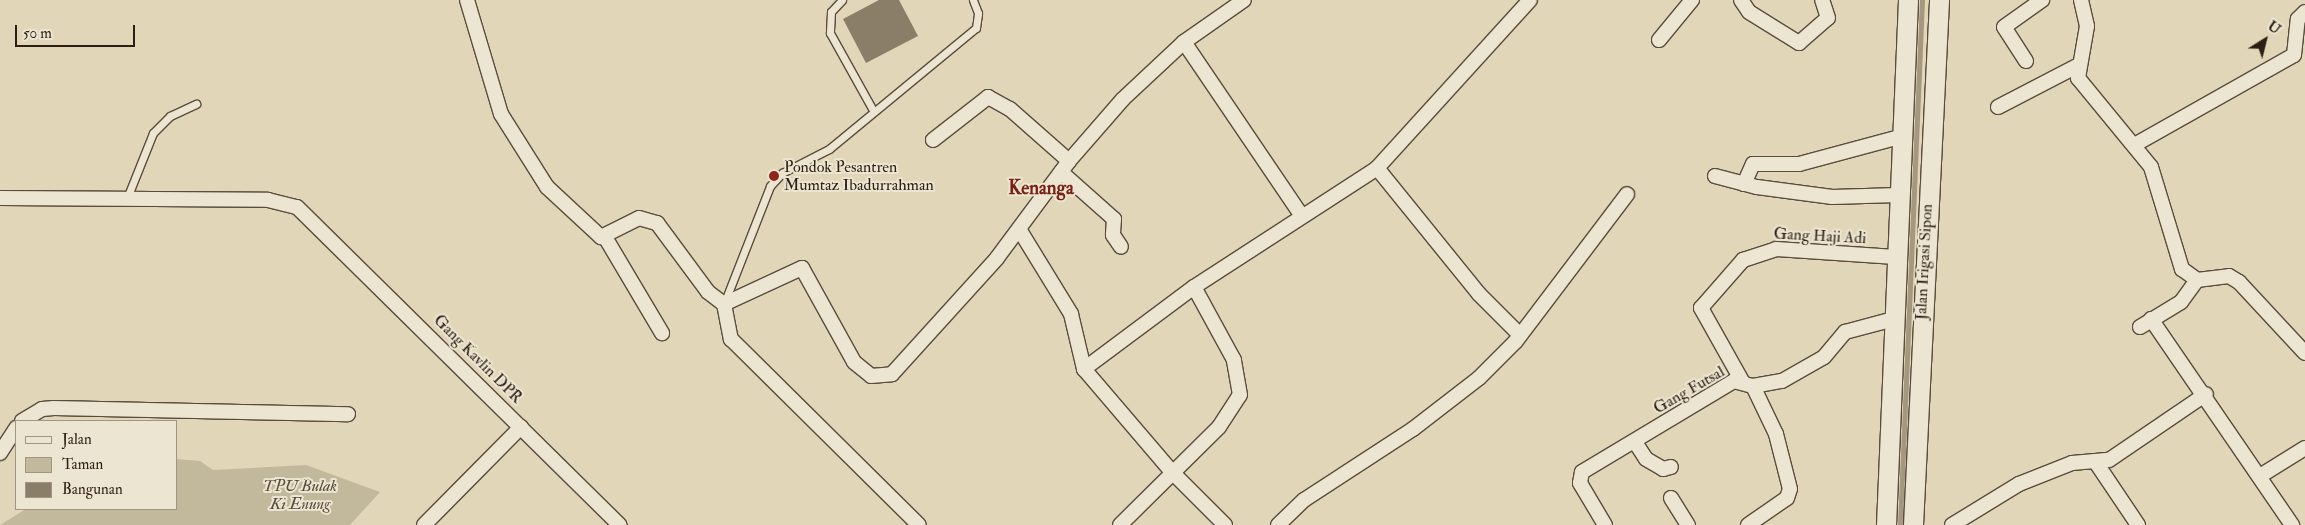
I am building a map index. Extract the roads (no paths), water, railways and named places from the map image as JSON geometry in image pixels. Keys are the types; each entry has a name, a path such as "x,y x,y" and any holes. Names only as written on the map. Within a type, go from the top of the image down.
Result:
{"street":[{"path":"467,0 491,88 514,138 547,187 582,223 605,237 662,333"},
{"path":"724,304 802,268 854,362 871,376 884,376 925,342 1019,229 1065,166 1122,99 1184,42 1244,0"},
{"path":"1084,369 1194,288 1377,168 1530,0"},
{"path":"1659,40 1692,0"},
{"path":"1741,0 1749,12 1799,43 1828,18 1822,0"},
{"name":"Jalan Irigasi Sipon","path":"1886,525 1900,137 1908,0"},
{"name":"Jalan Irigasi Sipon","path":"1913,525 1939,0"},
{"path":"2026,62 2004,27 2042,0"},
{"path":"2081,0 2087,26 2077,66 2082,88 2136,144 2160,186 2182,269 2197,280 2229,276 2239,282 2305,353"},
{"path":"2136,144 2294,55 2298,19 2305,12"},
{"path":"1184,42 1302,216"},
{"path":"1998,107 2077,66"},
{"path":"933,140 988,98 1010,108 1114,219 1113,235 1121,247"},
{"path":"1744,184 1753,164 1799,164 1900,137"},
{"path":"1377,168 1479,294 1520,335"},
{"path":"1715,176 1744,184 1832,197 1898,195"},
{"path":"1278,525 1304,500 1413,429 1479,378 1520,335 1627,194"},
{"name":"Gang Kavlin DPR","path":"0,198 268,200 297,207 312,218 620,525"},
{"path":"605,237 639,218 649,219 708,292 724,304 731,339 919,525"},
{"path":"1019,229 1071,314 1084,369 1172,472 1225,525"},
{"name":"Gang Haji Adi","path":"1748,384 1701,308 1743,260 1776,249 1896,257"},
{"path":"2197,280 2181,302 2146,323 2206,394 2292,525"},
{"path":"1120,525 1218,427 1240,395 1234,360 1194,288"},
{"name":"Gang Futsal","path":"1605,525 1579,477 1734,381 1748,384 1782,381 1824,357 1845,332 1894,319"},
{"path":"1748,384 1776,434 1790,489 1787,498 1748,525"},
{"path":"1952,525 2020,484 2072,464 2109,460 2206,394"},
{"path":"24,420 42,409 54,408 348,414"},
{"path":"424,525 521,427"},
{"path":"0,453 15,430"},
{"path":"1635,442 1646,459 1663,469 1671,467"},
{"path":"2260,476 2305,448"},
{"path":"2095,461 2138,525"},
{"path":"1671,498 1688,525"}],"lane":[{"path":"842,0 831,12 830,33 874,112"},
{"path":"724,304 770,186 782,174 829,149 976,28 978,13 973,0"},
{"path":"127,198 153,133 170,116 196,104"}],"waterway":[{"path":"1900,525 1922,0"}],"place":[{"name":"Pondok Pesantren Mumtaz Ibadurrahman","path":"774,176"}],"district":[{"name":"Kenanga","path":"1041,189"}],"park label":[{"name":"TPU Bulak Ki Enung","path":"300,495"}]}
